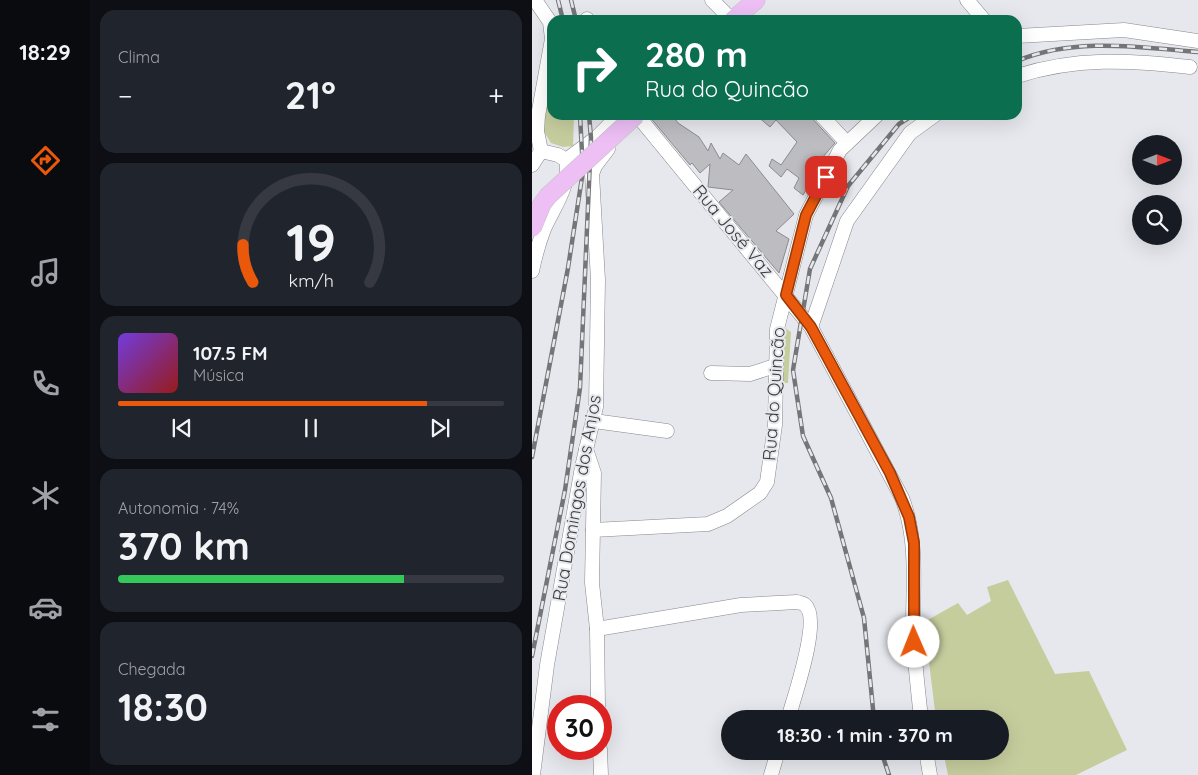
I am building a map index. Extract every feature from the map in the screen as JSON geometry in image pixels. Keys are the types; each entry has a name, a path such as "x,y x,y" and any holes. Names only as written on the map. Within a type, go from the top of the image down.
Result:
{"main road":[{"path":"735,15 756,0"},
{"path":"532,228 542,204 548,196 634,120"}],"street":[{"path":"535,0 547,18"},
{"path":"712,0 725,15"},
{"path":"967,0 980,15"},
{"path":"1022,36 1124,30 1198,41"},
{"path":"1022,75 1066,64 1119,60 1190,67"},
{"path":"532,165 541,151 537,131 538,116 547,66"},
{"path":"566,160 597,137 614,120"},
{"path":"541,151 558,155 592,174 595,166 608,148 635,120"},
{"name":"Rua José Vaz","path":"642,120 811,327 890,473 909,517 914,543 914,628 920,710"},
{"path":"826,120 848,143"},
{"name":"Rua do Quincão","path":"592,530 708,524 727,516 760,493 767,482 775,424 777,329 806,215 840,150 872,120"},
{"path":"811,327 848,221 910,134 928,120"},
{"path":"532,270 544,230 563,192 568,172 566,160"},
{"name":"Rua Domingos dos Anjos","path":"532,775 547,665 586,448 594,421 598,359 598,280 592,174"},
{"path":"711,373 750,374 775,366"},
{"path":"594,421 667,431"},
{"path":"586,448 594,473 592,583 597,629 598,695"},
{"path":"597,629 741,605 797,602 805,605 809,612 809,648 791,710"},
{"path":"600,760 601,775"},
{"path":"771,775 775,760"},
{"path":"928,760 930,775"}],"green space":[{"path":"547,97 547,120 574,120 573,146 563,147 551,143 543,130"},
{"path":"785,328 791,332 788,383 781,383"},
{"path":"1008,580 1055,674 1089,671 1127,750 1076,775 948,775 945,760 1009,760 1009,710 935,710 924,622 958,603 967,615 991,601 987,587"}],"building":[{"path":"652,120 676,120 699,137 708,151 711,143 720,159 723,153 739,165 746,154 794,214 776,231 789,239 779,273 719,202 733,190 708,187 710,164 700,173 692,163 690,165"},
{"path":"762,120 776,120 770,127"},
{"path":"776,120 814,120 835,143 815,166 818,169 803,195 794,188 799,178 787,169 781,177 769,166 772,159 781,165 797,142"}],"railway":[{"path":"558,0 562,15"},
{"path":"571,0 575,15"},
{"path":"1022,59 1061,49 1083,46 1129,46 1198,52"},
{"path":"532,457 568,268 583,171 580,120"},
{"path":"532,656 565,490 580,388 591,138 589,120"},
{"path":"873,710 864,618 831,498 803,436 793,370 810,269 848,186 899,124 905,120"},
{"path":"884,760 889,775"}],"route":[{"path":"826,177 806,215 786,295 811,327 902,498 909,517 914,543 914,642"}]}
